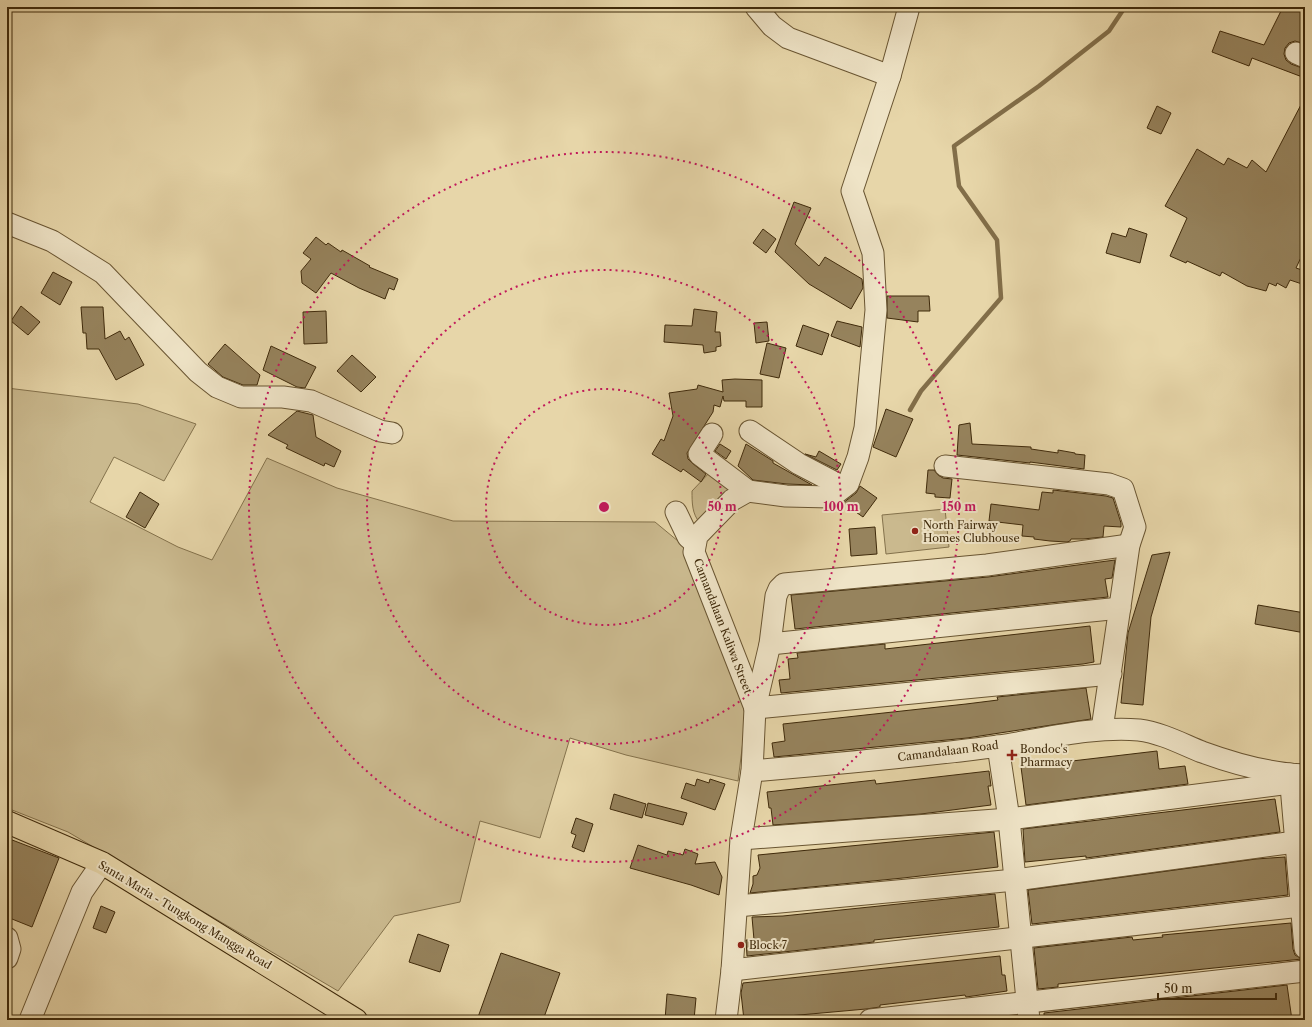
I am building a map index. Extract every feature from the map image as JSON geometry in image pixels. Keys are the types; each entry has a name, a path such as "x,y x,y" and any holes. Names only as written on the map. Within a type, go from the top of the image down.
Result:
{"main road":[{"name":"Santa Maria - Tungkong Mangga Road","path":"7,822 102,863 356,1020"}],"street":[{"path":"756,7 772,26 788,38 890,76"},
{"path":"712,434 699,454 748,491 786,496 831,497 848,484 858,457 865,428 876,310 873,253 852,191 890,76 909,7"},
{"path":"7,223 52,241 103,273 198,372 217,387 241,397 283,397 311,401 380,431 392,433"},
{"path":"750,431 799,464 843,487"},
{"path":"945,466 1109,484 1123,489 1135,527 1129,545 1102,729"},
{"name":"Camandalaan Kaliwa Street","path":"748,491 732,500 716,514 697,536 694,552 755,708"},
{"path":"676,512 688,537 695,543"},
{"path":"726,1020 732,970 741,839 752,771 755,708 770,644 776,596 779,589 784,584 987,565 1129,545"},
{"path":"770,644 1120,608"},
{"path":"755,708 1111,674"},
{"name":"Camandalaan Road","path":"752,771 866,761 998,746 1102,729 1141,730 1168,737 1202,752 1240,764 1295,777"},
{"path":"998,746 1009,819 1028,1011"},
{"path":"741,839 1009,819 1295,777 1295,842 1305,948"},
{"path":"737,906 1015,880 1295,842"},
{"path":"30,1020 82,892 102,863"},
{"path":"46,1020 95,898 102,863"},
{"path":"732,970 1301,906"},
{"path":"7,938 10,949 7,958"},
{"path":"870,1020 1028,1011 1305,971"}],"shaded area":[{"path":"7,388 138,404 196,424 164,481 114,457 90,502 178,547 212,560 267,458 337,488 453,521 655,522 684,546 747,709 738,781 626,755 570,738 540,838 480,821 460,902 394,916 338,991 68,832 7,808"},
{"path":"711,471 733,486 700,523 697,520 692,504 692,491"},
{"name":"North Fairway Homes Clubhouse","path":"945,509 949,547 886,554 882,515"}],"building":[{"path":"1283,7 1305,7 1305,44 1295,41 1289,43 1285,48 1284,54 1286,60 1291,64 1305,69 1305,78 1252,58 1249,66 1212,52 1220,31 1264,45"},
{"path":"1305,97 1305,249 1296,268 1305,271 1305,285 1290,280 1286,288 1277,283 1276,286 1269,283 1266,291 1247,286 1222,272 1220,276 1187,261 1186,263 1170,256 1187,218 1165,206 1197,149 1224,165 1228,158 1247,168 1252,160 1266,172"},
{"path":"1157,106 1171,113 1161,134 1147,128"},
{"path":"794,202 811,208 795,244 819,266 825,257 862,279 863,288 851,309 809,284 775,252"},
{"path":"1129,228 1147,234 1140,263 1106,253 1112,233 1126,237"},
{"path":"763,229 776,239 766,253 753,243"},
{"path":"316,237 326,245 328,243 341,252 342,250 370,266 369,267 398,279 394,290 389,288 385,299 359,288 331,273 316,293 302,283 301,271 311,259 303,253"},
{"path":"53,272 72,282 60,305 41,293"},
{"path":"887,296 929,296 930,311 918,311 918,322 887,318"},
{"path":"21,306 40,322 28,335 11,321"},
{"path":"81,307 103,307 105,339 120,331 125,340 129,337 144,365 116,380 99,349 87,349 86,333 83,333"},
{"path":"694,309 717,312 715,332 720,332 721,346 716,347 716,351 704,353 703,345 664,342 665,325 692,326"},
{"path":"326,311 327,343 304,344 303,312"},
{"path":"837,321 862,327 860,347 831,336"},
{"path":"767,322 769,341 756,343 754,323"},
{"path":"803,325 829,334 822,355 796,346"},
{"path":"767,343 786,348 779,378 760,374"},
{"path":"225,344 260,375 257,385 243,385 223,377 208,364"},
{"path":"271,346 316,367 305,388 297,387 263,370"},
{"path":"352,355 376,377 361,392 337,371"},
{"path":"722,380 762,380 762,407 746,407 746,401 724,401 723,396 720,407 714,405 713,412 687,453 688,459 706,474 701,482 683,469 681,472 652,454 661,439 664,441 673,416 669,393 697,389 698,385 723,392"},
{"path":"886,409 913,419 896,457 873,447"},
{"path":"297,411 313,415 316,437 341,451 334,467 325,463 324,466 286,448 288,445 268,435"},
{"path":"970,423 972,444 1031,447 1031,449 1058,453 1058,450 1085,455 1084,469 957,455 959,425"},
{"path":"720,444 731,451 726,459 715,451"},
{"path":"746,444 773,461 773,463 812,485 753,480 738,466"},
{"path":"819,451 841,464 837,470 805,454 816,457"},
{"path":"928,470 934,470 943,478 952,479 950,498 935,497 935,494 926,493"},
{"path":"860,486 877,498 863,517 843,503 856,493"},
{"path":"1053,490 1113,498 1121,527 1104,526 1103,537 1071,539 1067,542 1034,539 1034,537 1022,536 1023,525 989,521 991,504 1039,510 1042,492 1053,493"},
{"path":"140,492 159,504 145,528 126,517"},
{"path":"875,527 877,554 851,556 849,529"},
{"path":"1170,552 1151,617 1143,705 1121,703 1128,633 1152,555"},
{"path":"1115,560 1112,578 1105,579 1108,597 795,629 791,595 988,577"},
{"path":"1258,605 1305,613 1305,633 1255,624"},
{"path":"1090,626 1094,662 781,693 779,680 790,679 788,659 798,658 797,653 885,644 885,649"},
{"path":"1086,688 1091,719 967,738 774,757 772,743 785,741 783,724 966,704 998,700 997,697"},
{"path":"1157,751 1159,769 1185,766 1188,784 1026,805 1021,767"},
{"path":"989,771 991,786 988,786 991,805 921,814 773,825 771,808 769,808 767,792 875,780 876,784"},
{"path":"697,779 709,783 710,779 725,784 715,810 681,798 686,783 695,786"},
{"path":"614,794 646,804 642,818 610,809"},
{"path":"1275,799 1280,832 1086,858 1086,856 1025,862 1023,829"},
{"path":"648,803 687,813 683,825 645,815"},
{"path":"576,818 593,824 584,852 572,847 576,835 571,833"},
{"path":"994,832 998,867 750,893 753,884 753,876 757,875 760,868 758,855"},
{"path":"7,838 59,858 32,927 7,917"},
{"path":"638,845 667,855 668,851 683,855 685,849 698,854 695,864 715,862 722,877 719,895 691,885 630,868"},
{"path":"1285,857 1288,895 1032,924 1028,890 1256,859"},
{"path":"995,894 999,927 874,940 874,942 747,956 746,940 754,940 752,917 783,916"},
{"path":"101,906 115,912 106,933 93,928"},
{"path":"1291,923 1293,949 1295,955 1302,959 1058,984 1058,987 1038,989 1034,948 1132,937 1133,940 1163,937 1162,935"},
{"path":"418,934 449,945 440,972 409,962"},
{"path":"501,953 560,973 543,1020 477,1020"},
{"path":"1000,956 1002,975 1005,975 1007,991 966,997 965,995 880,1005 880,1007 866,1009 744,1020 741,993 743,983"},
{"path":"1287,985 1292,1020 1173,1020 1173,1016 1138,1020 1044,1020 1044,1013"},
{"path":"667,994 696,998 694,1020 665,1020"}],"waterway":[{"path":"910,410 921,391 1001,298 997,240 959,186 954,146 1039,86 1109,31 1125,7"}],"place":[{"name":"North Fairway Homes Clubhouse","path":"915,531"},
{"name":"Bondoc's Pharmacy","path":"1012,755"},
{"name":"Block 7","path":"741,945"}]}
